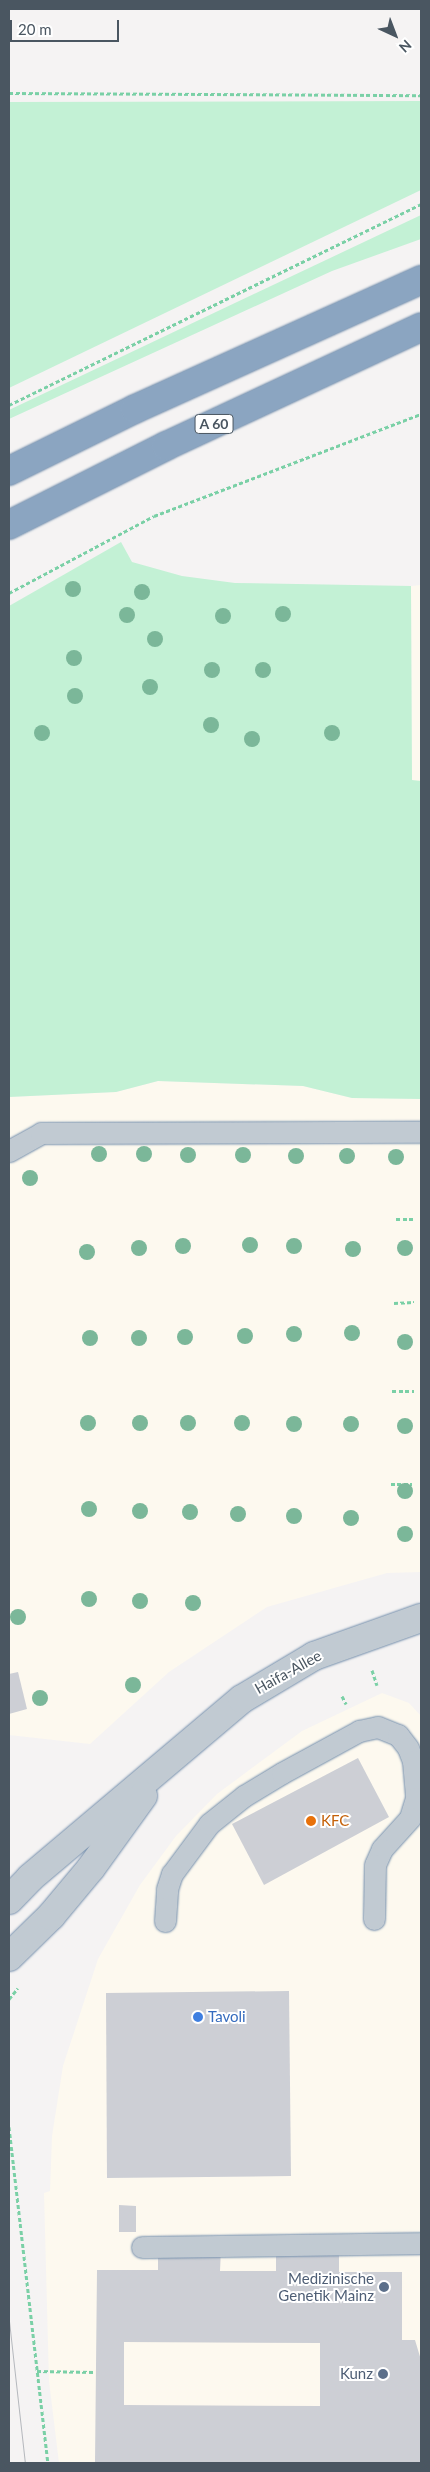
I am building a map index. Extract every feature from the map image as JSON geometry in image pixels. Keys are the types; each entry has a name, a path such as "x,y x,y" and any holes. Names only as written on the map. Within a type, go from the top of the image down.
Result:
{"highway":[{"path":"9,471 153,401 421,280"},
{"name":"A 60","path":"9,525 166,446 421,328"}],"street":[{"name":"Haifa-Allee","path":"13,1891 242,1699 314,1656 421,1618"},
{"name":"Haifa-Allee","path":"9,1956 51,1916 91,1868 172,1756"}],"lane":[{"path":"9,1151 40,1133 421,1132"},
{"path":"165,1922 167,1889 172,1874 209,1824 244,1796 282,1773 359,1731 378,1727 398,1735 408,1748 413,1761 416,1798 410,1818 382,1849 375,1865 374,1919"},
{"path":"142,2247 421,2243"}],"path":[{"path":"9,93 421,95"},
{"path":"9,405 421,204"},
{"path":"9,593 154,516 421,414"},
{"path":"396,1219 414,1219"},
{"path":"394,1302 414,1302"},
{"path":"392,1391 414,1391"},
{"path":"391,1484 412,1484"},
{"path":"9,2127 48,2463"},
{"path":"37,2371 94,2372"}],"shaded area":[{"path":"421,585 421,781 412,781 411,586"},
{"path":"158,1081 303,1086 352,1098 421,1099 421,1572 387,1573 267,1607 169,1672 90,1744 9,1735 9,1097 116,1092"},
{"path":"382,1693 409,1703 421,1716 421,2463 59,2463 49,2381 44,2193 50,2191 52,2136 63,2066 98,1959 140,1885 176,1836 217,1794 302,1731"}],"green space":[{"path":"421,101 421,190 9,388 9,102"},
{"path":"421,215 421,239 332,271 9,419 9,410"},
{"path":"121,542 132,562 182,576 235,583 411,586 412,780 421,781 421,1099 352,1098 303,1086 158,1081 116,1092 9,1097 9,606"}],"building":[{"path":"18,1672 27,1709 9,1714 9,1674"},
{"name":"KFC","path":"358,1758 389,1817 264,1885 232,1824"},
{"path":"289,1991 291,2176 107,2178 106,1993"},
{"path":"119,2205 136,2206 136,2232 119,2232"},
{"path":"158,2248 221,2249 220,2271 276,2271 276,2249 339,2249 339,2272 402,2272 402,2340 415,2340 421,2360 421,2463 95,2463 97,2270 158,2270","holes":["124,2342 320,2343 320,2406 124,2405"]}],"tram line":[{"path":"9,2321 25,2463"}],"place":[{"name":"KFC","path":"311,1821"},
{"name":"Tavoli","path":"198,2017"},
{"name":"Medizinische Genetik Mainz","path":"384,2287"},
{"name":"Kunz","path":"383,2374"}]}
